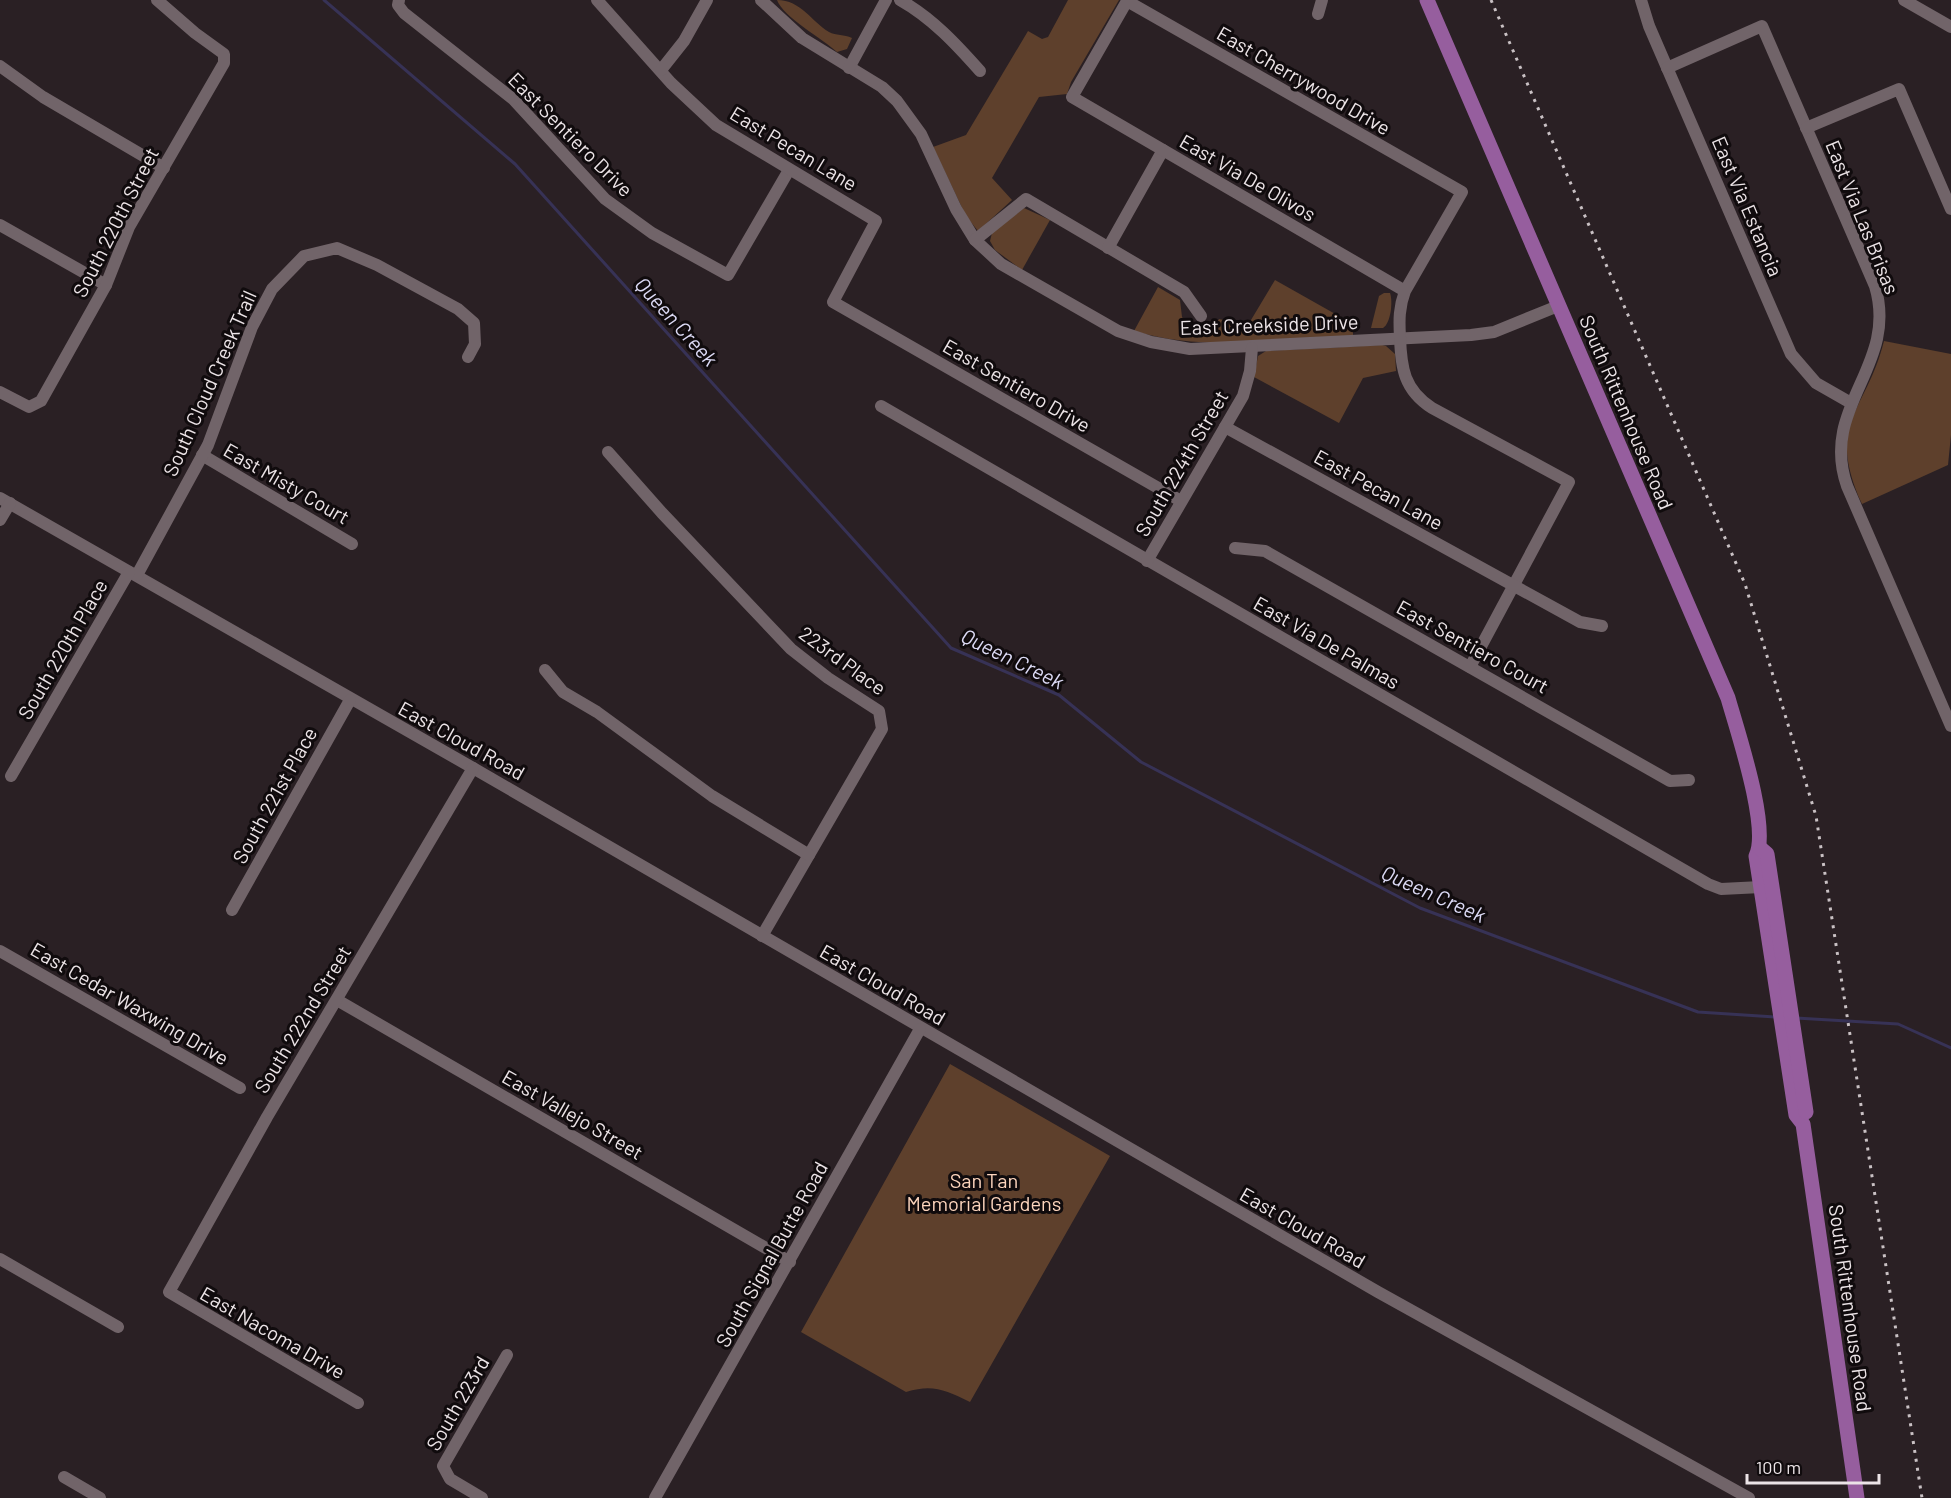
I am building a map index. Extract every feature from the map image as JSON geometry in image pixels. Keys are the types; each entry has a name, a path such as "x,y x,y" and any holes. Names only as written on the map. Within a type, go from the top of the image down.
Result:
{"main road":[{"name":"South Rittenhouse Road","path":"1427,0 1728,698 1752,787 1760,848 1756,855 1761,887 1779,962"},
{"name":"South Rittenhouse Road","path":"1760,848 1767,854 1791,1042 1807,1115 1803,1124 1857,1498"}],"street":[{"name":"South 220th Street","path":"0,392 29,407 41,400 106,285 129,227 224,63 224,54 171,15 157,0"},
{"name":"East Pecan Lane","path":"597,0 671,83 716,125 876,221 833,302"},
{"path":"661,70 684,41 707,0"},
{"name":"East Creekside Drive","path":"761,0 802,38 882,87 910,117 956,209 975,240 1001,264 1130,336 1190,349 1252,348 1494,332 1558,306"},
{"path":"849,68 886,0"},
{"path":"900,0 920,12 958,46 980,71"},
{"path":"1318,14 1322,0"},
{"name":"East Via Estancia","path":"1641,0 1649,26 1791,354 1816,383 1851,403"},
{"path":"1904,0 1951,27"},
{"name":"East Sentiero Drive","path":"399,2 404,13 513,99 605,199 652,233 728,275 789,170"},
{"name":"East Via De Olivos","path":"1127,2 1072,97 1405,291"},
{"name":"East Cherrywood Drive","path":"1127,2 1462,192 1405,291"},
{"name":"East Via Las Brisas","path":"1667,68 1762,27 1806,128 1878,297 1880,321 1877,346 1851,403 1841,436 1843,474 1951,726"},
{"path":"0,66 43,96 164,168"},
{"path":"1806,128 1899,89 1951,209"},
{"path":"1108,248 1163,150"},
{"path":"975,240 1026,199 1184,292 1201,316"},
{"path":"0,225 106,285"},
{"name":"South Cloud Creek Trail","path":"133,574 202,455 252,327 272,289 304,256 337,248 377,265 458,309 474,322 475,344 468,357"},
{"path":"1405,291 1400,311 1400,338 1403,376 1413,393 1423,402 1569,482 1470,666"},
{"name":"East Sentiero Drive","path":"833,302 1182,501"},
{"name":"South 224th Street","path":"1148,561 1243,396 1250,371 1252,348"},
{"name":"East Via De Palmas","path":"881,406 1708,884 1721,889 1761,887"},
{"name":"East Pecan Lane","path":"1225,427 1580,622 1602,626"},
{"name":"223rd Place","path":"608,452 662,513 791,649 828,678 879,711 882,729 762,936"},
{"name":"East Misty Court","path":"202,455 352,544"},
{"path":"0,520 5,500"},
{"name":"East Cloud Road","path":"5,500 1388,1298 1749,1498"},
{"name":"East Sentiero Court","path":"1235,548 1264,552 1470,666 1670,781 1689,780"},
{"name":"South 220th Place","path":"11,776 133,574"},
{"path":"544,670 563,692 597,712 712,796 809,855"},
{"name":"South 221st Place","path":"232,910 350,700"},
{"name":"South 222nd Street","path":"169,1292 473,768"},
{"name":"East Cedar Waxwing Drive","path":"0,951 240,1088"},
{"name":"East Vallejo Street","path":"337,1000 790,1262"},
{"name":"South Signal Butte Road","path":"655,1498 920,1029"},
{"path":"0,1259 118,1327"},
{"name":"East Nacoma Drive","path":"169,1292 358,1403"},
{"name":"South 223rd","path":"482,1498 450,1479 443,1471 447,1458 507,1355"},
{"path":"64,1477 100,1498"}],"green space":[{"path":"777,0 800,7 829,32 852,38 847,49 837,52 795,20"},
{"path":"1068,0 1119,0 1071,82 1067,94 1039,97 992,178 1012,200 978,231 966,216 933,147 966,135 1028,31 1042,39 1048,37"},
{"path":"1024,208 1050,220 1022,270 995,250 990,241 992,233"},
{"path":"1275,280 1353,324 1353,336 1215,343 1160,337 1134,331 1158,287 1180,300 1182,317 1191,330 1204,332 1214,327 1219,319 1248,325"},
{"path":"1390,293 1391,297 1388,322 1383,328 1371,328 1379,296"},
{"path":"1884,341 1951,354 1951,435 1948,465 1862,504 1847,454 1848,435 1852,418 1876,365"},
{"path":"1382,345 1395,354 1396,371 1363,378 1339,423 1254,377 1258,356 1266,351"},
{"name":"San Tan Memorial Gardens","path":"950,1064 1110,1156 970,1402 932,1388 906,1392 801,1332"}],"waterway":[{"name":"Queen Creek","path":"324,0 515,164 951,648 1059,695 1141,762 1420,908 1698,1012 1775,1017"},
{"name":"Queen Creek","path":"1796,1018 1898,1024 1951,1048"}],"railway":[{"path":"1491,0 1745,584 1816,816 1922,1498"}]}
